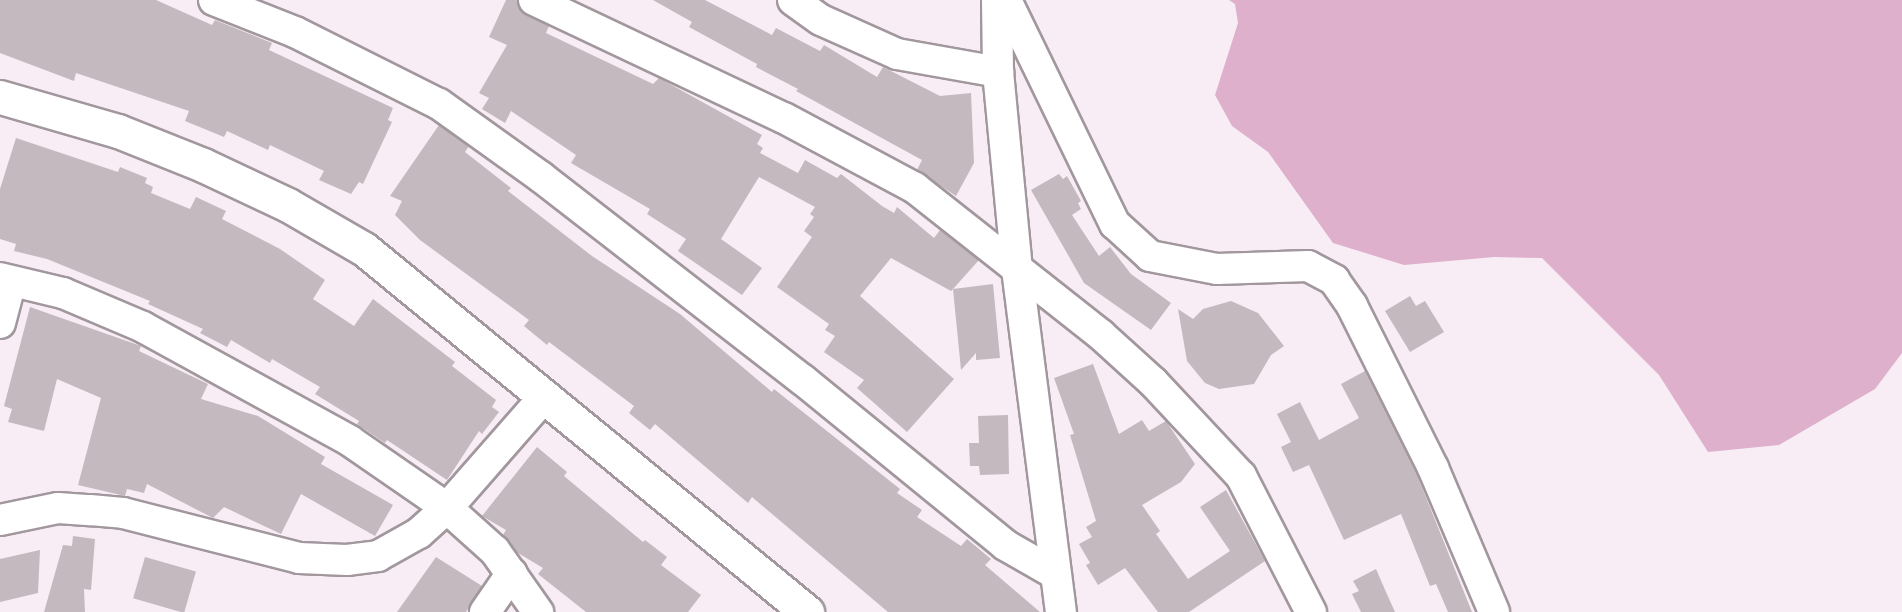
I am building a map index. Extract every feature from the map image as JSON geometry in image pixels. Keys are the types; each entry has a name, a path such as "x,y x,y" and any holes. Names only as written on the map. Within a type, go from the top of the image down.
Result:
{"street":[{"path":"214,0 296,32 439,104 803,380 1005,545 1054,573"},
{"path":"534,0 853,152 915,188 1154,382 1241,476 1311,612"},
{"path":"794,0 821,20 897,54 998,72"},
{"path":"997,0 998,72 1017,269 1054,573 1063,611"},
{"path":"1006,0 1115,224 1149,256 1217,269 1308,266 1334,280 1352,306 1433,468 1494,612"},
{"path":"0,97 118,131 288,205 364,249 807,612"},
{"path":"0,323 6,279 63,293 143,327 350,441 447,508 495,551 538,612"},
{"path":"0,520 58,508 123,513 299,558 347,560 378,556 397,547 447,508 544,396"},
{"path":"485,612 512,573"}],"shaded area":[{"path":"1229,0 1902,0 1902,353 1875,389 1779,445 1708,452 1659,375 1542,258 1494,257 1404,265 1333,243 1268,152 1232,126 1215,95 1238,23 1235,4"}],"building":[{"path":"0,0 156,0 212,25 215,20 272,43 269,50 393,108 388,120 392,122 363,184 359,182 351,194 319,180 324,171 270,145 268,150 227,131 224,137 185,121 189,111 76,73 74,81 0,53"},
{"path":"506,0 517,0 526,15 549,26 546,33 653,84 659,78 762,135 757,144 763,148 760,153 798,173 805,160 837,178 841,174 882,206 894,213 897,207 934,238 940,230 979,260 951,291 891,258 860,296 954,379 907,432 857,388 864,380 824,352 835,336 825,330 829,324 777,287 812,237 804,231 814,217 810,214 815,207 759,177 721,239 762,268 742,295 678,251 686,239 647,214 650,209 571,163 576,155 511,111 505,123 482,109 489,98 479,93 507,45 489,37"},
{"path":"653,0 705,0 772,35 776,28 820,51 824,45 877,77 883,67 940,96 971,93 974,163 956,196 917,170 922,160 796,91 798,89 756,67 757,64 689,27 692,22"},
{"path":"439,125 469,146 465,152 511,188 508,191 592,256 680,314 772,392 774,389 900,489 897,493 922,510 917,517 961,546 967,539 991,559 985,565 1040,612 888,612 752,497 748,503 655,424 650,430 629,413 634,406 549,342 547,345 524,326 529,320 420,240 395,215 402,201 390,196"},
{"path":"16,138 118,172 120,167 147,178 145,183 153,187 151,193 190,209 196,197 226,211 222,219 280,249 325,280 313,299 354,326 373,299 455,362 452,366 496,400 492,407 499,412 482,434 479,431 447,480 387,440 385,443 357,424 359,421 315,394 320,387 272,359 270,363 231,340 227,347 200,333 203,329 148,304 150,301 47,259 14,251 16,244 0,239 0,189"},
{"path":"1059,174 1063,179 1067,176 1081,201 1078,203 1081,209 1072,215 1099,256 1110,247 1131,274 1171,303 1151,330 1084,283 1031,190"},
{"path":"993,284 1000,358 976,360 976,353 961,370 953,289"},
{"path":"1410,296 1416,306 1425,301 1444,332 1410,352 1385,311"},
{"path":"1231,301 1258,313 1284,346 1271,355 1254,384 1219,389 1205,383 1187,361 1178,309 1193,319 1203,309"},
{"path":"30,307 141,346 139,351 208,384 201,399 258,416 325,457 321,464 393,505 375,536 301,494 281,534 224,507 213,518 147,484 144,493 127,489 125,496 78,485 101,398 57,379 44,431 8,422 12,409 4,406"},
{"path":"1093,364 1119,434 1142,420 1149,431 1166,421 1195,464 1181,482 1142,505 1160,531 1156,534 1188,579 1230,551 1200,507 1226,490 1265,561 1189,612 1158,612 1125,568 1098,585 1086,565 1090,563 1079,544 1092,537 1086,527 1096,521 1070,435 1074,434 1054,378"},
{"path":"1365,371 1417,475 1472,612 1448,612 1436,584 1430,586 1401,514 1344,540 1309,465 1293,472 1281,447 1291,442 1277,414 1300,402 1319,440 1359,418 1341,384"},
{"path":"1008,415 1009,474 980,475 979,466 970,466 969,443 979,443 978,416"},
{"path":"537,447 567,472 564,476 643,542 645,540 667,557 661,565 701,595 688,612 586,612 538,574 543,568 518,553 503,535 506,530 482,516"},
{"path":"73,536 95,539 91,590 84,589 85,612 44,612 63,545 72,546"},
{"path":"40,550 38,593 0,602 0,559"},
{"path":"145,557 196,572 184,612 133,598"},
{"path":"436,557 482,586 466,612 397,612"},
{"path":"1376,569 1395,612 1361,612 1352,594 1359,591 1353,581"}]}
